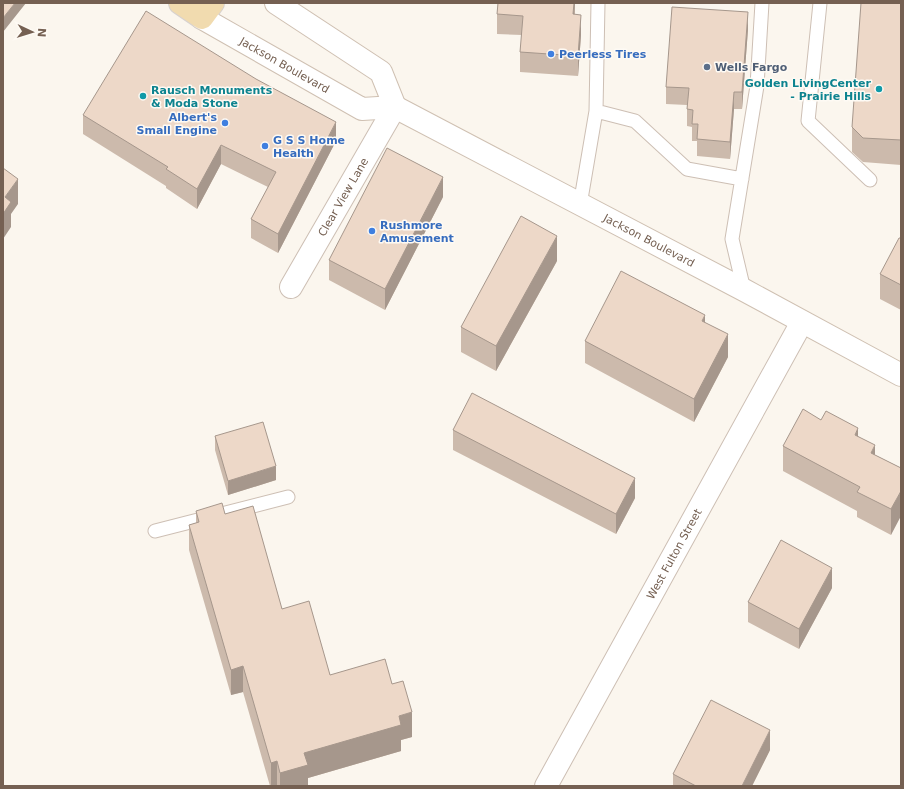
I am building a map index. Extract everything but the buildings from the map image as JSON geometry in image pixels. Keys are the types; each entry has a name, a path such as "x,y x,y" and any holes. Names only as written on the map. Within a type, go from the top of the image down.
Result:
{"main road":[{"name":"Jackson Boulevard","path":"180,3 208,11 362,109 395,107 744,290 901,375"},
{"path":"276,3 381,72 395,107"},
{"name":"Clear View Lane","path":"291,287 395,107"},
{"name":"West Fulton Street","path":"546,786 802,322"}],"lane":[{"path":"580,205 596,111 598,3"},
{"path":"744,290 732,238 757,86 762,3"},
{"path":"820,3 808,121 870,180"},
{"path":"596,111 635,121 687,168 742,179"},
{"path":"155,531 288,496"}],"place":[{"name":"Peerless Tires","path":"551,54"},
{"name":"Wells Fargo","path":"707,67"},
{"name":"Golden LivingCenter - Prairie Hills","path":"879,89"},
{"name":"Rausch Monuments & Moda Stone","path":"143,96"},
{"name":"Albert's Small Engine","path":"225,123"},
{"name":"G S S Home Health","path":"265,146"},
{"name":"Rushmore Amusement","path":"372,231"}]}
